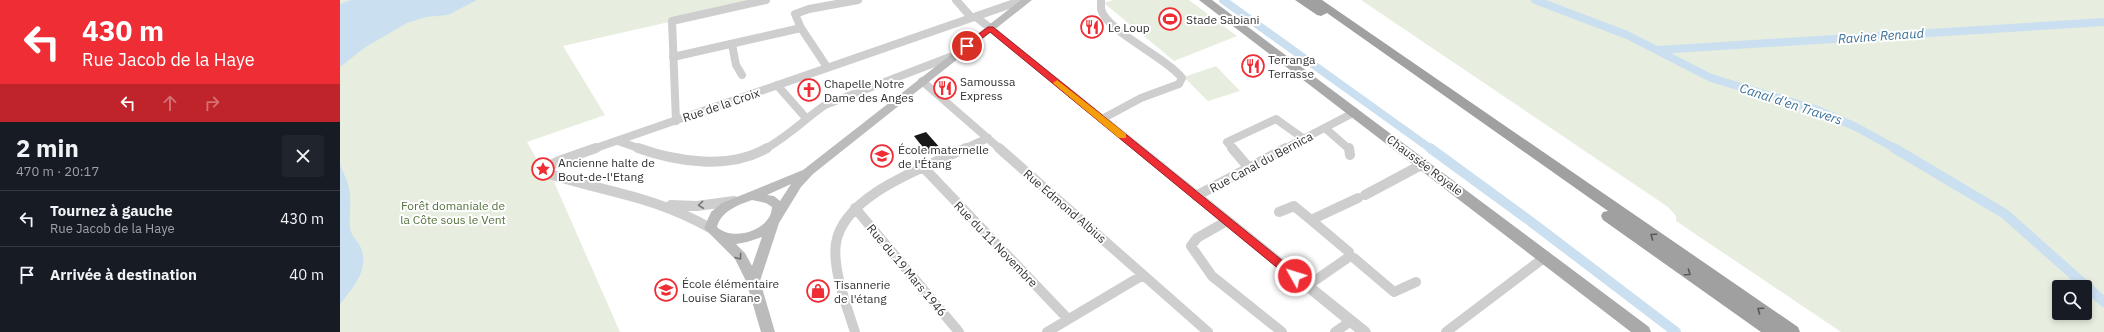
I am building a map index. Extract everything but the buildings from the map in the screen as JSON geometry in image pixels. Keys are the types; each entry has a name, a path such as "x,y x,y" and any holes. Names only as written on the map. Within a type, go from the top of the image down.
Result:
{"highway":[{"path":"1302,0 1773,332"},
{"path":"1315,0 1792,332"}],"main road":[{"path":"715,232 728,239 751,236 776,218 797,184 809,171 1027,0"},
{"name":"Chaussée Royale","path":"1205,0 1644,332"},
{"path":"715,232 718,213 735,201 782,185 809,171"},
{"path":"752,196 767,197 774,201 778,206 776,218 753,281"},
{"path":"715,232 740,256 753,281 768,332"}],"street":[{"path":"676,121 672,21 766,0"},
{"path":"827,67 800,28 795,14 809,9 858,0"},
{"path":"956,0 974,17 990,28 1364,332"},
{"name":"Rue de la Croix","path":"735,201 697,206 667,205 543,172 542,169 827,67 1023,0"},
{"path":"1101,0 1101,10 1106,19 1142,48 1175,67 1182,78 1179,84 1141,98 1102,119"},
{"path":"673,57 800,28"},
{"path":"732,44 736,66 742,75"},
{"path":"618,141 646,151 695,162 717,162 760,153 778,142 806,118 825,105 912,73 955,55"},
{"name":"Rue Edmond Albius","path":"912,73 924,80 1208,332"},
{"path":"777,85 806,118"},
{"name":"Rue Canal du Bernica","path":"1196,196 1355,112"},
{"path":"1249,168 1227,142 1276,119 1304,139"},
{"name":"Rue Canal du Bernica","path":"1325,128 1349,148 1350,155"},
{"path":"855,332 845,303 837,266 836,243 846,220 855,208 874,192 988,138"},
{"path":"1311,220 1362,196 1423,164"},
{"name":"Rue du 11 Novembre","path":"924,168 1068,319"},
{"name":"Rue de la Croix","path":"667,205 715,232"},
{"path":"1279,212 1294,206 1394,292 1416,282"},
{"name":"Rue du 19 Mars 1946","path":"855,208 959,332"},
{"path":"1227,221 1196,238 1191,246 1212,276 1282,332"},
{"path":"1307,286 1351,256"},
{"path":"1446,332 1545,257"},
{"path":"1047,332 1143,275"},
{"path":"1335,332 1351,321"}],"green space":[{"name":"Forêt domaniale de la Côte sous le Vent","path":"340,0 766,0 563,46 605,115 527,142 540,165 547,166 620,332 340,332"},
{"name":"Stade Sabiani","path":"1113,0 1189,0 1237,36 1174,61 1104,3"},
{"path":"1361,0 2104,0 2104,332 1841,332 1676,221 1676,216 1668,207"},
{"path":"1216,66 1240,91 1208,101 1184,77"}],"water":[{"path":"351,0 477,0 448,15 426,17 407,23 364,48 340,67 340,4"},
{"path":"340,164 350,193 351,231 360,246 363,254 363,262 359,277 340,304"}],"waterway":[{"path":"1223,0 1431,149"},
{"name":"Canal d'en Travers","path":"1535,0 1627,35 1711,78 1815,109 1856,127 1896,149"},
{"name":"Ravine Renaud","path":"1658,50 2104,22"},
{"path":"1430,148 1530,221 1676,332"},
{"name":"Canal d'en Travers","path":"1894,148 2005,214 2104,302"}],"slow traffic":[{"path":"1057,83 1122,136"}],"place":[{"name":"Stade Sabiani","path":"1170,19"},
{"name":"Le Loup","path":"1092,27"},
{"name":"Terranga Terrasse","path":"1253,66"},
{"name":"Samoussa Express","path":"945,88"},
{"name":"Chapelle Notre Dame des Anges","path":"809,90"},
{"name":"École maternelle de l'Étang","path":"882,156"},
{"name":"Ancienne halte de Bout-de-l'Etang","path":"543,169"},
{"name":"École élémentaire Louise Siarane","path":"666,290"},
{"name":"Tisannerie de l'étang","path":"818,291"}],"route":[{"path":"967,46 990,28 1295,276"}]}
